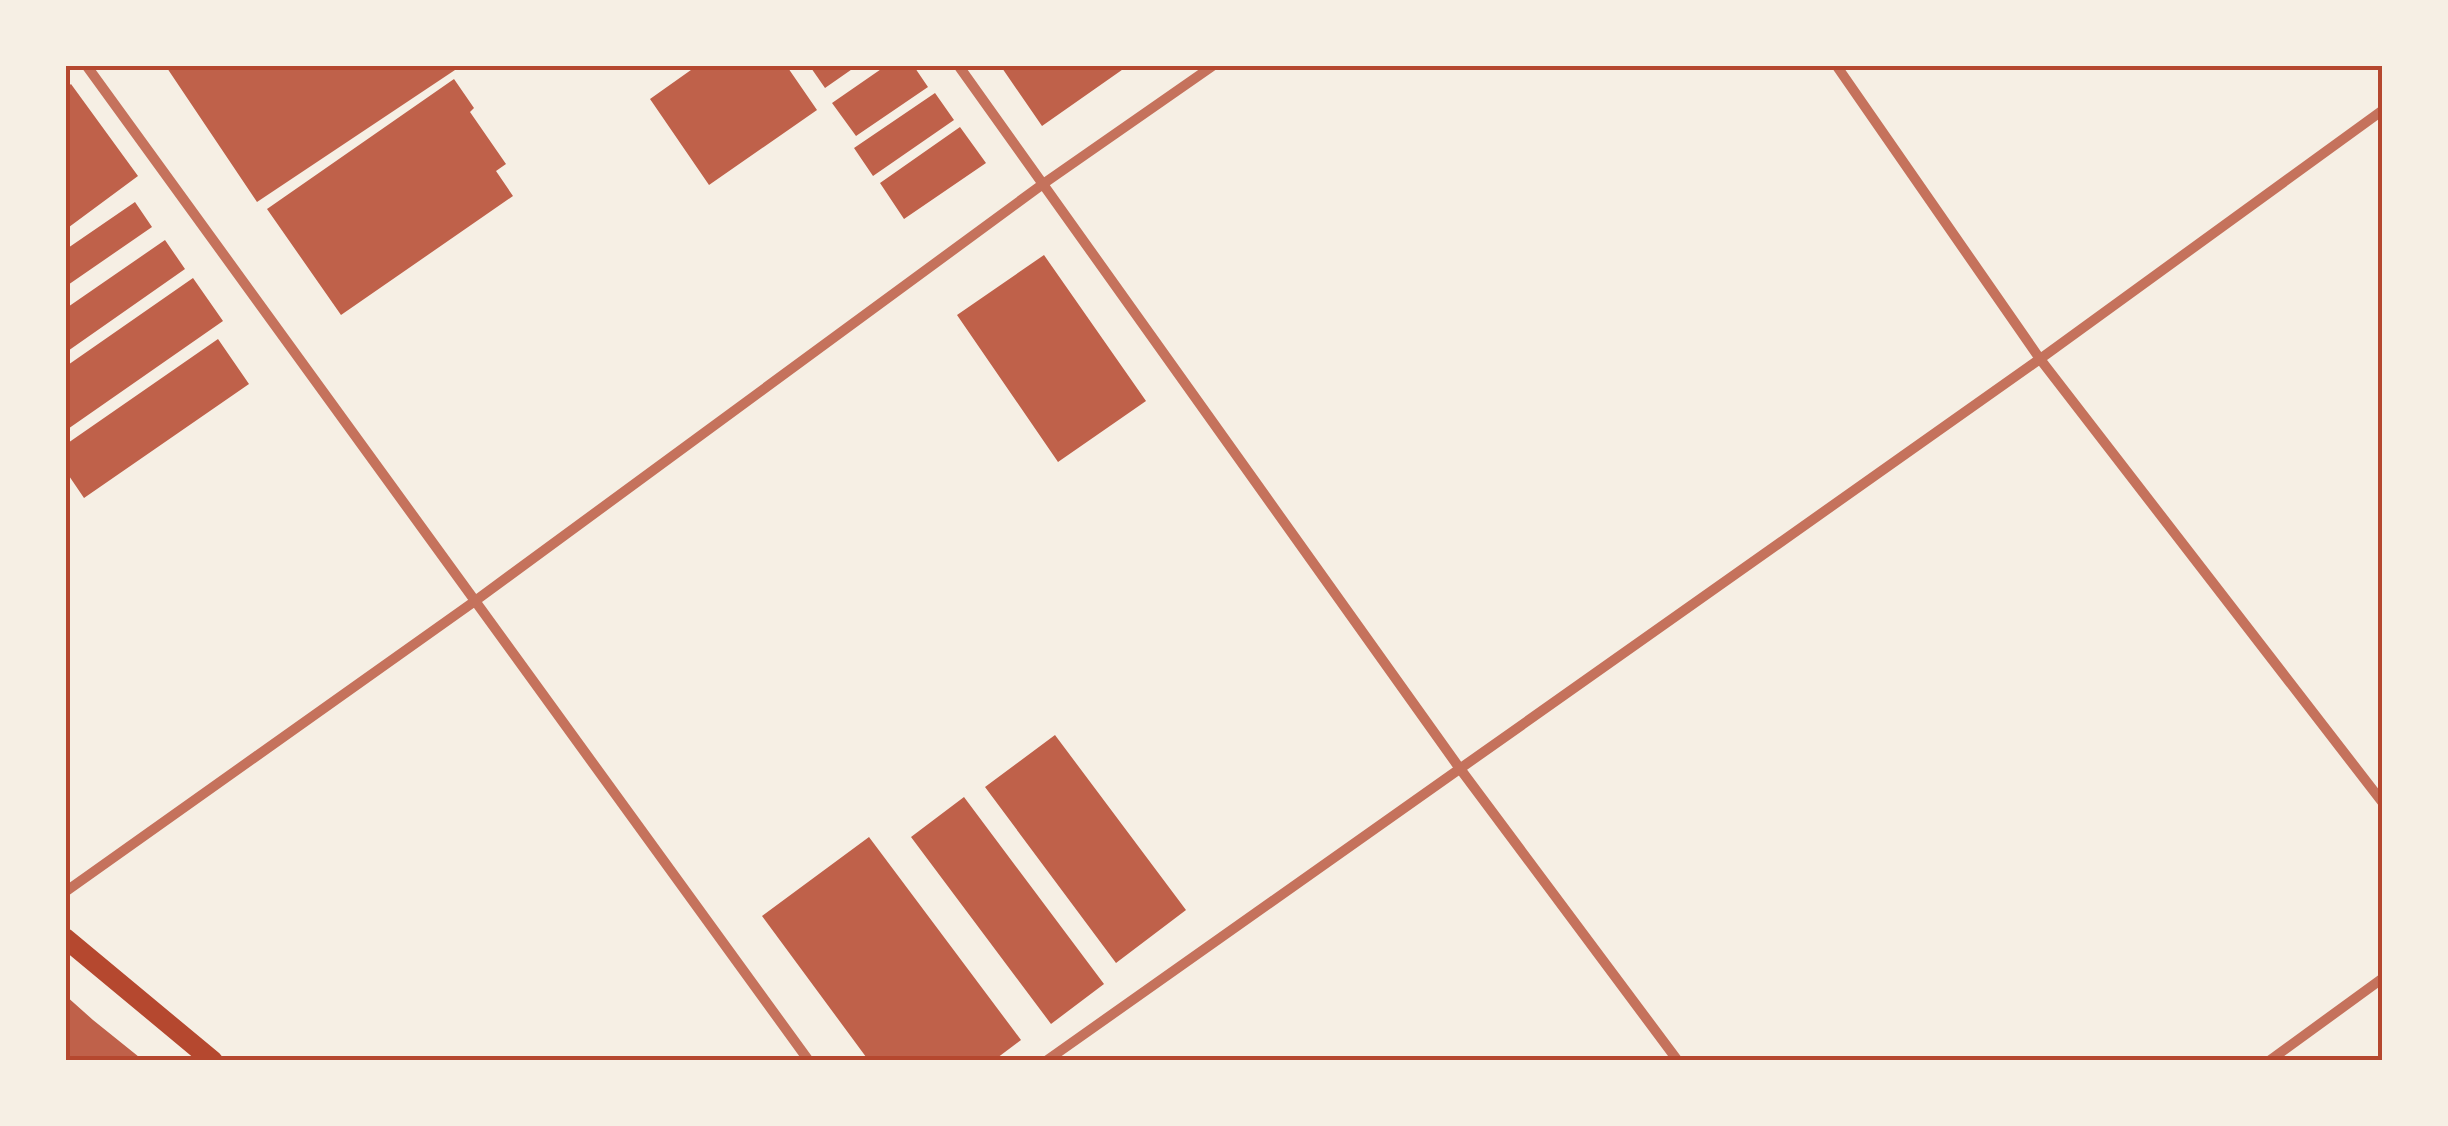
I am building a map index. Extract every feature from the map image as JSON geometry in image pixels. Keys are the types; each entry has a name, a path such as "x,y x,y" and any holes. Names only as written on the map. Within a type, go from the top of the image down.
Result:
{"main road":[{"path":"65,938 213,1061"}],"street":[{"path":"86,65 808,1061"},
{"path":"958,65 1458,766 1678,1061"},
{"path":"65,892 475,601 1043,184 1214,65"},
{"path":"1836,65 2040,359 2383,803"},
{"path":"1046,1061 1458,766 2040,359 2383,110"},
{"path":"2268,1061 2383,978"}],"building":[{"path":"165,65 456,65 458,68 257,202"},
{"path":"698,65 786,65 817,110 709,185 650,99"},
{"path":"809,65 858,65 825,88"},
{"path":"887,65 913,65 928,87 856,136 832,103"},
{"path":"1000,65 1129,65 1042,126"},
{"path":"454,79 474,108 470,112 506,164 496,171 513,196 341,315 267,209"},
{"path":"71,84 138,176 65,230 65,89"},
{"path":"935,93 954,120 873,176 854,148"},
{"path":"960,127 986,163 904,219 880,183"},
{"path":"135,202 152,227 65,287 65,250"},
{"path":"165,240 185,269 65,353 65,309"},
{"path":"1044,255 1146,401 1058,462 957,315"},
{"path":"193,278 223,321 65,431 65,367"},
{"path":"218,339 249,384 84,498 65,470 65,445"},
{"path":"1055,735 1186,910 1116,963 985,787"},
{"path":"964,797 1104,984 1051,1024 911,837"},
{"path":"869,837 1021,1040 993,1061 869,1061 762,916"},
{"path":"65,995 93,1020 144,1061 65,1061"}]}
